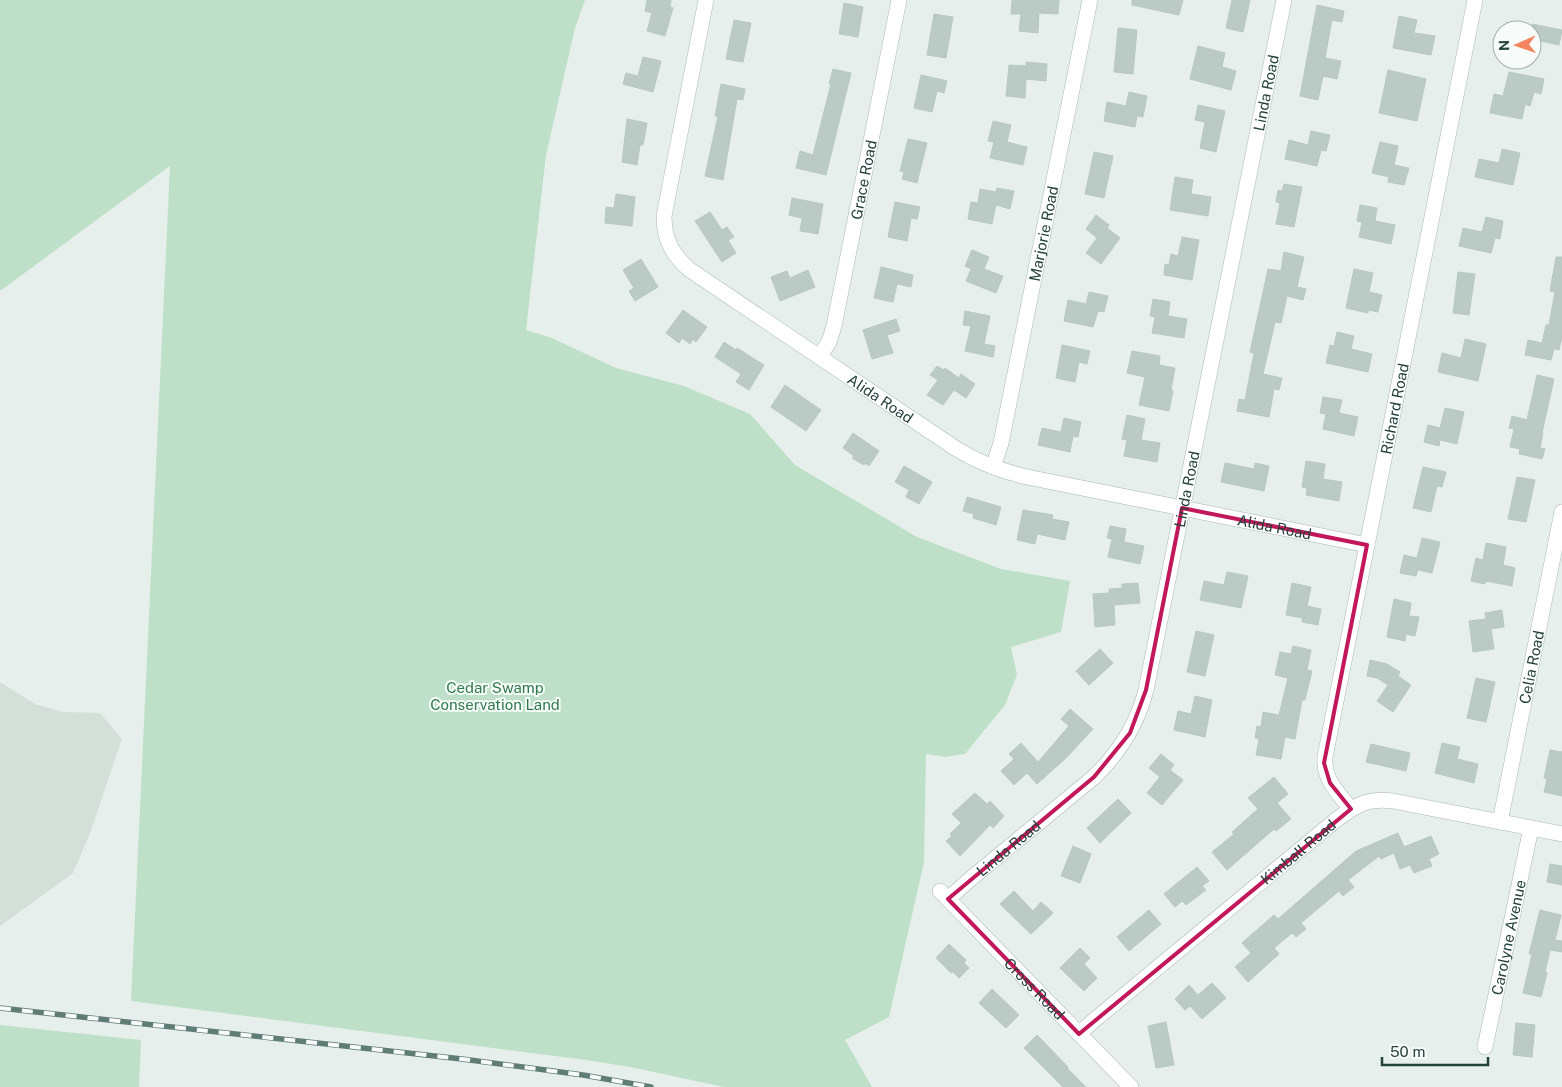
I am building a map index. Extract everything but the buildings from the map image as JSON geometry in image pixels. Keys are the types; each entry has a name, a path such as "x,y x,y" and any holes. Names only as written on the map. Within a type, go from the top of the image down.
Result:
{"street":[{"name":"Alida Road","path":"706,0 665,209 664,224 667,239 678,259 690,270 973,459 1027,477 1367,545"},
{"name":"Grace Road","path":"819,357 828,342 834,326 899,0"},
{"name":"Marjorie Road","path":"993,467 1001,443 1090,0"},
{"name":"Linda Road","path":"944,895 968,881 1094,777 1114,755 1130,733 1139,711 1146,690 1284,0"},
{"name":"Richard Road","path":"1351,809 1330,783 1324,764 1475,0"},
{"name":"Celia Road","path":"1500,822 1562,512"},
{"name":"Kimball Road","path":"1080,1034 1092,1022 1351,809 1368,801 1384,800 1562,834"},
{"name":"Carolyne Avenue","path":"1485,1047 1531,828"},
{"name":"Cross Road","path":"944,895 1131,1087"}],"highlighted area":[{"path":"1182,508 1367,545 1324,763 1330,783 1351,809 1079,1034 948,899 1094,777 1130,733 1146,690"}],"shaded area":[{"path":"0,682 35,704 63,712 100,713 122,739 90,833 73,873 0,926"}],"green space":[{"name":"Cedar Swamp Conservation Land","path":"0,0 585,0 575,28 546,155 526,330 552,338 616,368 684,386 750,414 795,465 917,537 1001,569 1070,581 1061,632 1011,647 1017,675 1005,705 965,754 945,757 926,754 924,862 889,1017 845,1040 872,1087 724,1087 630,1067 586,1060 131,1001 170,166 0,291"},
{"path":"0,1025 141,1040 139,1087 0,1087"}],"railway":[{"path":"0,1008 462,1059 583,1075 651,1087"}]}
